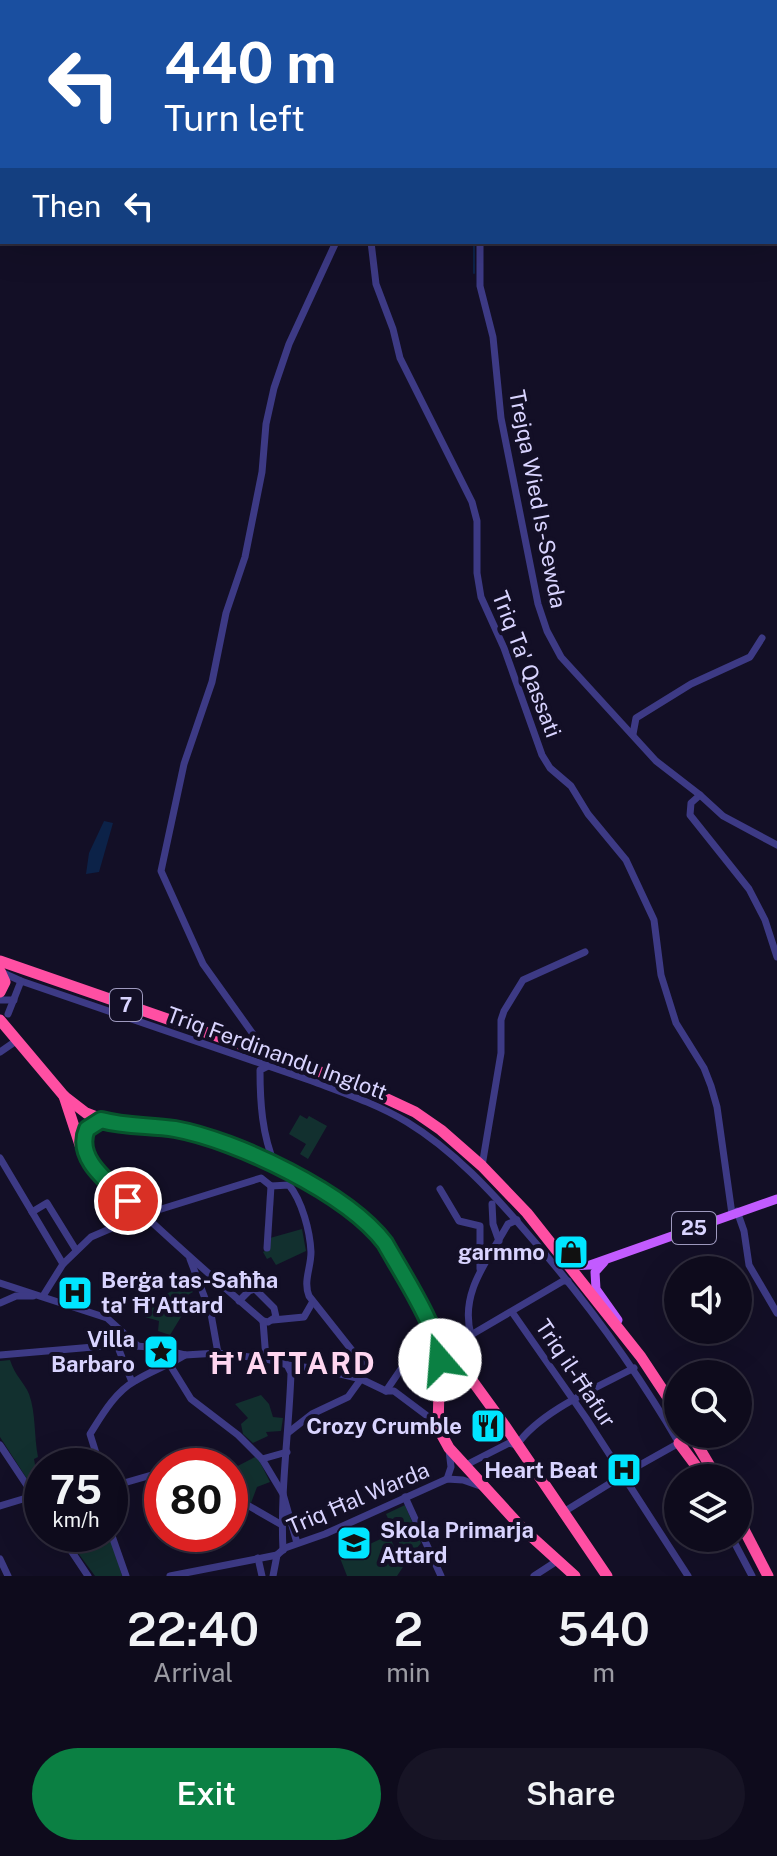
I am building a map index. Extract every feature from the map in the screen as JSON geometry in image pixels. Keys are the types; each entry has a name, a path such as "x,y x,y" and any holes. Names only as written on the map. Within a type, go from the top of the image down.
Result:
{"highway":[{"name":"7","path":"0,968 252,1047 386,1096 441,1130 482,1166 527,1213 641,1357 664,1392"},
{"path":"0,968 5,982 0,992"},
{"path":"4,1017 14,1042 64,1096 86,1113 117,1125 174,1129 232,1145 310,1183 347,1206 377,1232 440,1350 438,1422 449,1448 523,1529 575,1576"},
{"path":"64,1096 82,1151 92,1165"},
{"path":"92,1165 83,1144 84,1136 92,1124 101,1120"},
{"path":"432,1330 458,1361 607,1576"},
{"path":"752,1543 769,1574"},
{"path":"752,1551 769,1574"}],"main road":[{"name":"25","path":"569,1266 580,1267 610,1258 777,1199"},
{"path":"610,1258 595,1272 596,1289 633,1340 641,1357"}],"street":[{"path":"252,1047 253,1034 203,964 161,871 184,764 212,682 226,613 245,557 274,388 289,344 335,244"},
{"name":"Triq Ta' Qassati","path":"371,244 376,284 400,358 472,502 477,521 477,573 481,597 504,648 542,755 550,768 571,786 588,814 626,860 654,920 661,975 676,1023 704,1068 717,1107 734,1212 744,1231 749,1265 777,1313"},
{"name":"Trejqa Wied Is-Sewda","path":"480,244 480,286 493,337 501,418 540,613 550,640 561,657 656,761 723,816 777,845"},
{"path":"633,734 636,718 691,684 750,657 762,638"},
{"path":"700,795 691,803 690,815 749,889 765,920 777,957"},
{"path":"482,1166 501,1053 501,1020 509,1001 523,980 585,952"},
{"name":"Triq Ferdinandu Inglott","path":"0,968 21,981 268,1066 388,1112 435,1142 482,1183 517,1220"},
{"path":"4,1017 21,981"},
{"path":"0,1000 14,1000"},
{"path":"0,1052 14,1042"},
{"path":"268,1066 260,1070 260,1093 267,1145 276,1167"},
{"path":"0,1158 63,1264"},
{"path":"92,1165 189,1257 239,1301 268,1321 304,1317 312,1303"},
{"path":"43,1296 63,1264 91,1237 142,1215 261,1178 271,1186 284,1184 293,1189 309,1237 311,1254 306,1283 312,1303 352,1347 362,1363 357,1374 361,1379"},
{"path":"267,1248 271,1186"},
{"path":"440,1189 459,1221 480,1226 493,1224"},
{"path":"32,1212 47,1203 76,1250"},
{"path":"492,1204 493,1224 499,1241"},
{"path":"471,1335 467,1314 471,1293 480,1271 508,1224 517,1220 634,1368 664,1418"},
{"path":"480,1226 480,1271"},
{"path":"189,1257 211,1314 218,1353"},
{"path":"458,1361 460,1347 471,1335 563,1281 568,1281"},
{"path":"239,1301 252,1289 258,1291 276,1312 268,1321 266,1359"},
{"path":"6,1293 43,1296 107,1318 137,1345"},
{"name":"Triq il-Ħafur","path":"512,1312 688,1576"},
{"path":"117,1345 132,1382"},
{"path":"0,1355 137,1345 185,1355 218,1353 266,1359 361,1379 386,1391 394,1391 438,1422"},
{"path":"386,1391 401,1369 440,1350"},
{"path":"94,1448 90,1434 107,1407 132,1382 185,1355"},
{"path":"170,1365 191,1399 238,1435 262,1459 283,1494 297,1543"},
{"path":"273,1576 280,1552 289,1432 291,1373 287,1365"},
{"path":"466,1465 509,1443 517,1445 530,1429 634,1368"},
{"path":"289,1432 312,1414 348,1397 361,1379"},
{"path":"0,1445 24,1482"},
{"name":"Triq Ħal Warda","path":"447,1479 451,1467 449,1448"},
{"path":"562,1513 670,1448"},
{"path":"262,1459 287,1452"},
{"name":"Triq Ħal Warda","path":"170,1576 280,1552 447,1479 463,1480 485,1488"},
{"path":"405,1497 441,1576"},
{"path":"0,1506 24,1499"},
{"path":"248,1505 282,1525"},
{"path":"72,1552 88,1576"},
{"path":"118,1552 126,1576"},
{"path":"739,1552 752,1576"},
{"path":"258,1558 262,1576"},
{"path":"0,1559 8,1576"},
{"path":"534,1576 557,1561"}],"green space":[{"path":"300,1115 307,1119 309,1116 327,1126 308,1159 300,1154 306,1144 289,1134"},
{"path":"302,1229 306,1251 276,1265 271,1257 267,1259 263,1252 270,1248 270,1238"},
{"path":"188,1282 193,1292 171,1304 184,1312 170,1335 158,1331 159,1321 145,1317 145,1306"},
{"path":"10,1360 31,1401 37,1448 24,1448 24,1474 0,1437 0,1361"},
{"path":"261,1395 269,1404 273,1417 283,1418 281,1431 266,1432 268,1436 253,1443 243,1434 241,1424 248,1418 235,1404"},
{"path":"257,1456 270,1482 257,1487 251,1503 248,1501 248,1461"},
{"path":"405,1505 421,1543 407,1560 386,1514"},
{"path":"389,1535 403,1567 397,1576 347,1576 340,1558"},
{"path":"77,1552 115,1552 122,1576 95,1576"}],"water":[{"path":"104,821 113,823 99,872 86,874 89,853"}],"waterway":[{"path":"474,244 474,273"}],"place":[{"name":"garmmo","path":"571,1252"},
{"name":"Berġa tas-Saħħa ta' Ħ'Attard","path":"75,1293"},
{"name":"Villa Barbaro","path":"161,1352"},
{"name":"Crozy Crumble","path":"488,1426"},
{"name":"Heart Beat","path":"624,1470"},
{"name":"Skola Primarja Attard","path":"354,1543"}],"district":[{"name":"Ħ'ATTARD","path":"293,1363"}],"route":[{"path":"128,1201 92,1165 85,1152 83,1144 87,1129 101,1120 117,1125 174,1129 196,1134 232,1145 310,1183 347,1206 377,1232 433,1331 440,1360"}]}
